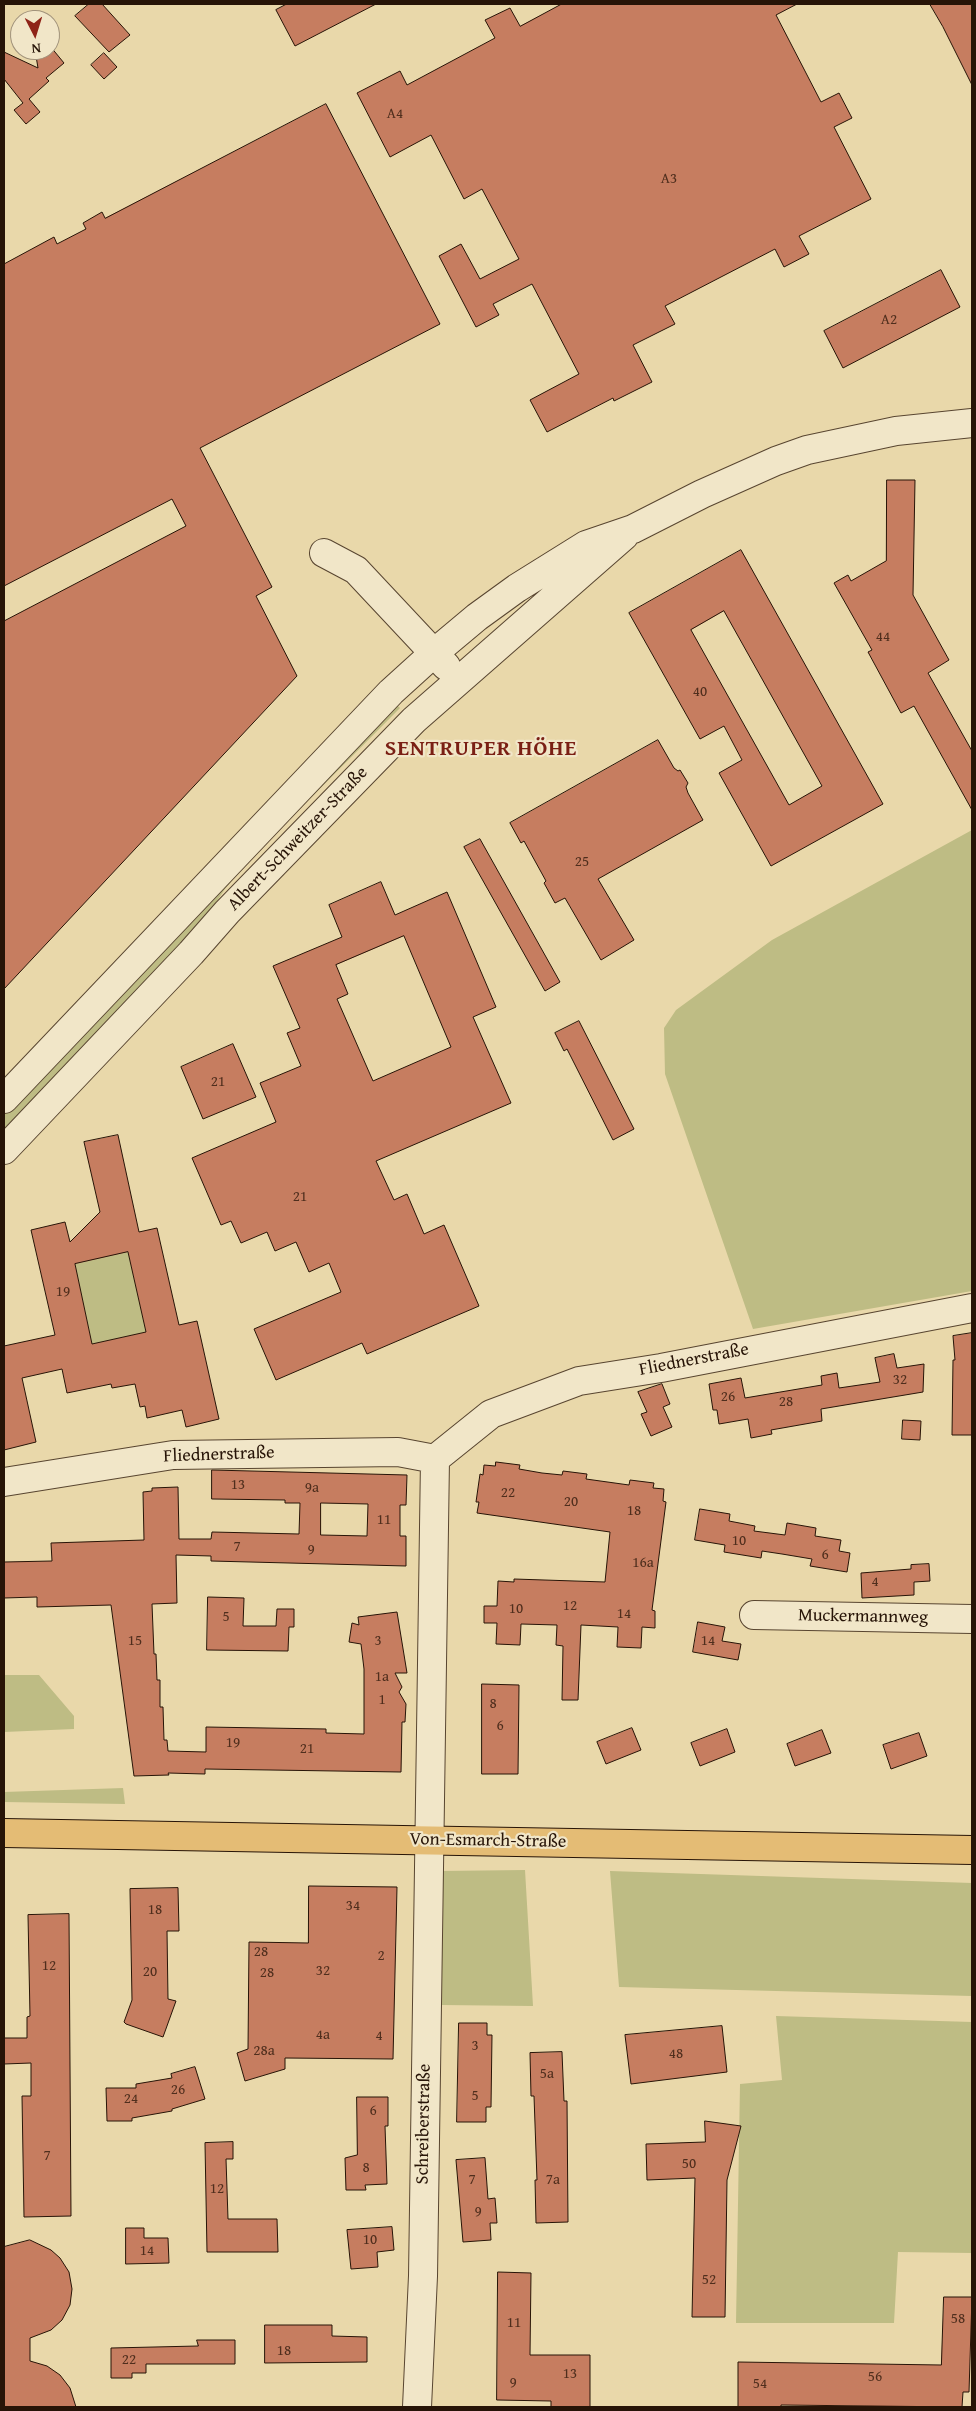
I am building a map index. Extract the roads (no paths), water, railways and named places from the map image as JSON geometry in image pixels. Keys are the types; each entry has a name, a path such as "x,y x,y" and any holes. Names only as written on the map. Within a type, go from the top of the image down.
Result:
{"main road":[{"name":"Von-Esmarch-Straße","path":"4,1833 972,1850"}],"street":[{"name":"Albert-Schweitzer-Straße","path":"4,1099 391,692 434,652 477,617 544,570 586,545 633,529 702,494 776,461 807,450 896,431 972,423"},
{"name":"Albert-Schweitzer-Straße","path":"4,1150 191,954 240,898 414,720 584,574 633,529"},
{"path":"324,553 356,570 459,680"},
{"name":"Fliednerstraße","path":"4,1482 173,1455 398,1452 435,1459 491,1414 579,1381 661,1368 972,1308"},
{"path":"429,1840 435,1459"},
{"name":"Muckermannweg","path":"754,1615 972,1619"},
{"name":"Schreiberstraße","path":"417,2407 423,2276 429,1840"}],"district":[{"name":"SENTRUPER HÖHE","path":"481,749"}]}
